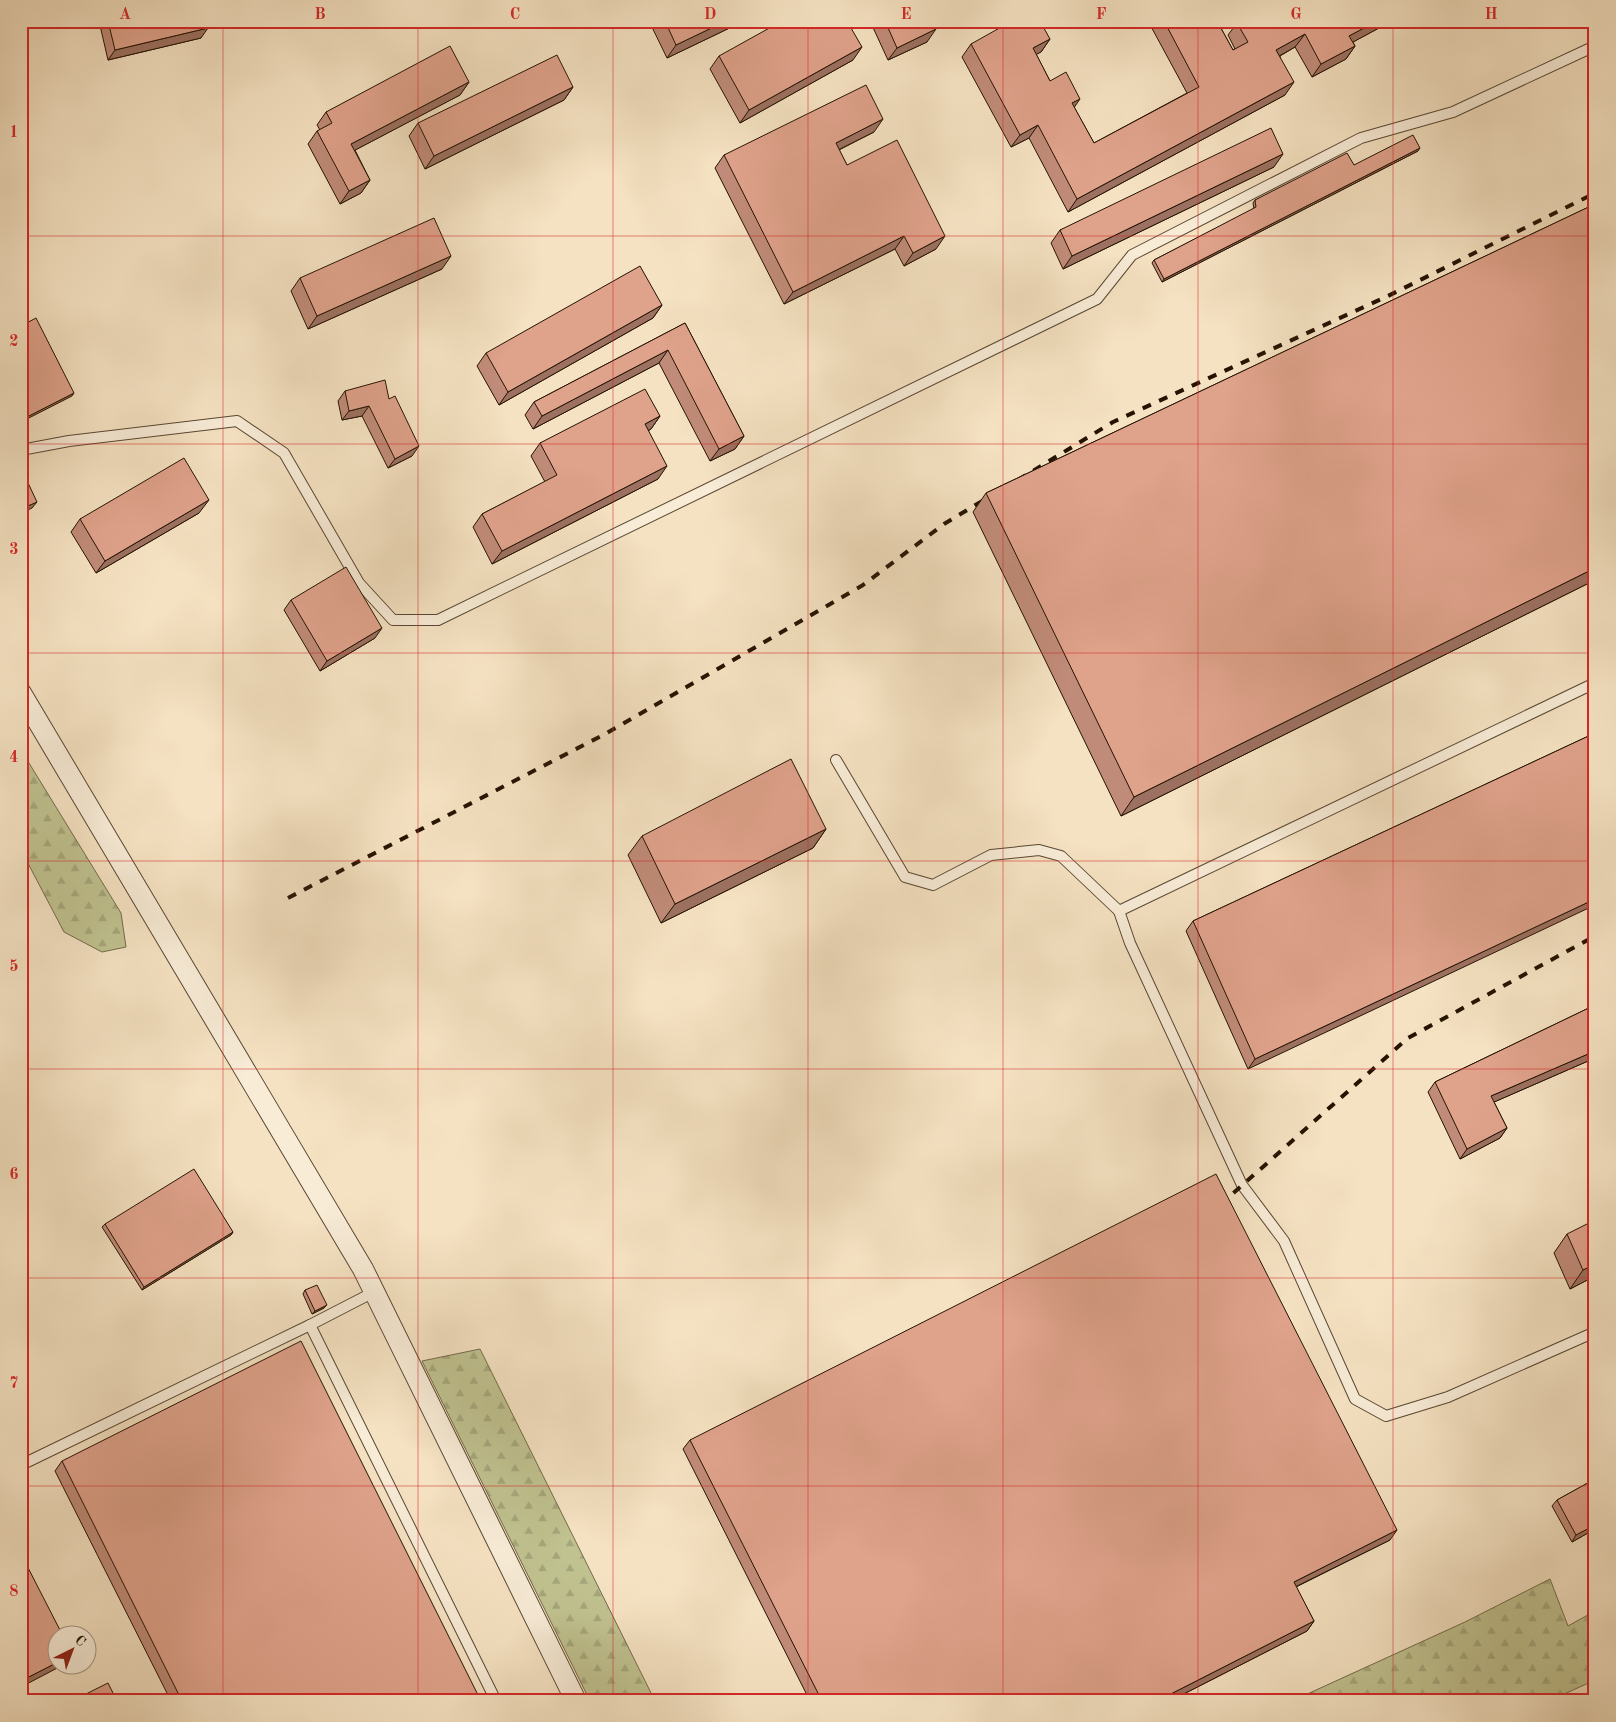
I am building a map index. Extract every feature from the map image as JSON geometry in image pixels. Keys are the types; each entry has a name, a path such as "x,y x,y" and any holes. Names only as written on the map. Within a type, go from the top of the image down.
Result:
{"street":[{"path":"24,702 363,1269 576,1701"}],"lane":[{"path":"21,450 69,441 237,421 284,454 359,583 394,620 438,620 1097,299 1132,255 1361,138 1453,112 1595,46"},
{"path":"1119,911 1595,683"},
{"path":"836,760 905,877 933,885 991,855 1039,850 1061,856 1119,911 1130,943 1242,1185 1284,1241 1355,1399 1386,1416 1448,1397 1595,1332"},
{"path":"21,1465 374,1292"},
{"path":"310,1325 496,1701"}],"green space":[{"path":"21,750 121,913 126,947 102,952 64,932 21,850"},
{"path":"480,1349 655,1701 590,1701 422,1361"},
{"path":"1550,1579 1568,1626 1595,1611 1595,1680 1549,1701 1292,1701 1465,1622"}],"building":[{"path":"108,21 206,21 208,28 115,50"},
{"path":"665,21 726,21 676,45"},
{"path":"782,21 847,21 862,47 749,110 719,56"},
{"path":"885,21 932,21 936,29 897,48"},
{"path":"1012,21 1040,21 1050,39 1033,48 1050,81 1066,72 1080,99 1072,103 1094,143 1199,87 1164,21 1217,21 1233,50 1248,42 1237,23 1239,21 1377,21 1349,36 1355,46 1321,64 1305,34 1276,50 1294,82 1077,199 1038,125 1020,135 971,44"},
{"path":"450,46 469,82 351,144 370,180 349,191 317,131 332,123 326,112"},
{"path":"557,55 573,87 434,156 418,123"},
{"path":"866,85 883,119 836,143 847,165 897,140 945,236 913,253 904,236 793,292 724,155"},
{"path":"1271,128 1283,154 1072,256 1060,230"},
{"path":"1413,135 1420,148 1164,279 1154,260 1256,207 1255,200 1347,153 1354,165"},
{"path":"1595,204 1595,568 1134,797 986,493"},
{"path":"434,218 451,256 317,316 300,278"},
{"path":"640,266 662,305 508,392 486,353"},
{"path":"36,318 74,393 21,420 21,326"},
{"path":"685,323 744,436 719,449 668,350 542,416 534,402"},
{"path":"385,380 389,399 395,396 419,446 395,459 369,406 349,411 345,391"},
{"path":"645,389 660,416 645,424 667,466 502,551 482,514 557,475 540,443"},
{"path":"184,458 209,500 105,561 80,519"},
{"path":"21,468 37,502 21,509"},
{"path":"346,567 382,628 327,661 291,600"},
{"path":"1595,733 1595,899 1255,1059 1193,921"},
{"path":"791,759 826,829 675,904 642,836"},
{"path":"1595,1005 1595,1051 1491,1096 1507,1128 1467,1149 1435,1082"},
{"path":"194,1169 233,1232 144,1287 105,1224"},
{"path":"1216,1174 1397,1530 1294,1582 1314,1621 1157,1701 822,1701 690,1440"},
{"path":"1595,1220 1595,1264 1583,1270 1567,1234"},
{"path":"317,1285 327,1305 315,1311 305,1290"},
{"path":"301,1341 481,1701 182,1701 62,1461"},
{"path":"1595,1479 1595,1525 1576,1535 1557,1500"},
{"path":"21,1557 57,1624 48,1624 48,1667 21,1681"},
{"path":"108,1683 117,1701 72,1701"},
{"path":"1575,1695 1578,1701 1573,1701 1571,1697"}],"railway":[{"path":"1018,480 1113,422 1388,296 1595,193"},
{"path":"288,898 605,734 863,585 944,524 992,495"},
{"path":"1220,1205 1408,1038 1595,936"}]}
